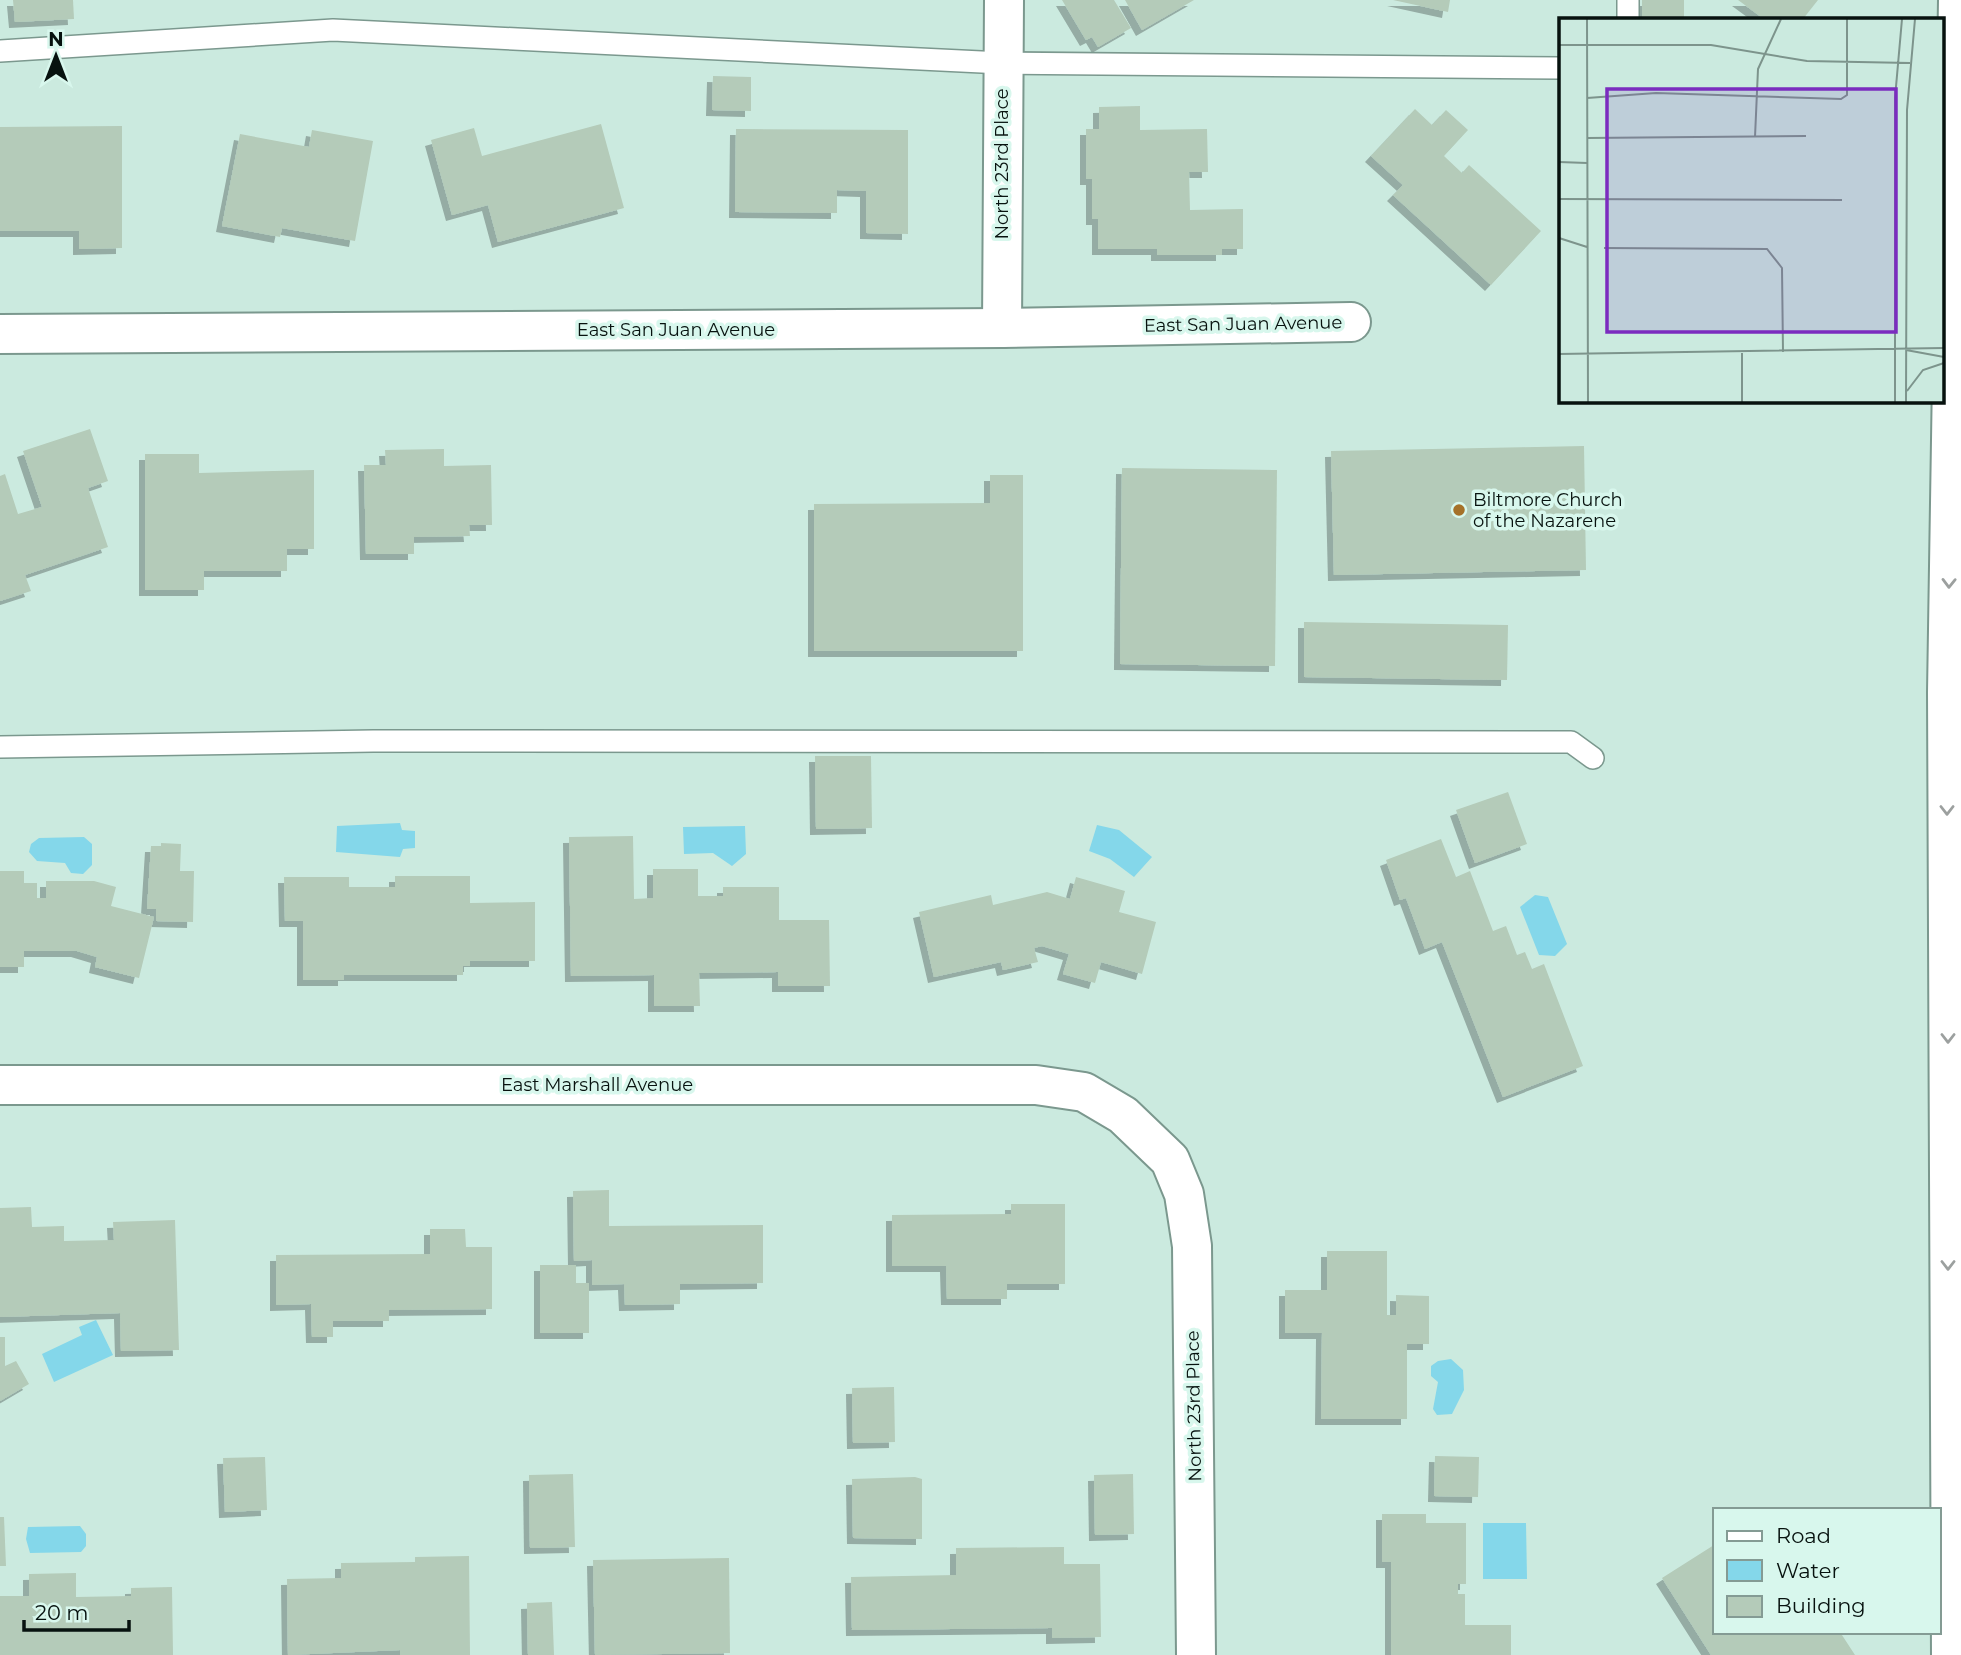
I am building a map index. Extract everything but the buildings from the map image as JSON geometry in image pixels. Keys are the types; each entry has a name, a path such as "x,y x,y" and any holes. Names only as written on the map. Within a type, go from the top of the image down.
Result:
{"street":[{"name":"North 23rd Place","path":"1002,328 1004,0"},
{"path":"1951,1655 1958,0"},
{"name":"East San Juan Avenue","path":"0,334 1002,328 1351,322"},
{"name":"East Marshall Avenue","path":"0,1085 1036,1085 1084,1092 1123,1115 1170,1160"},
{"name":"North 23rd Place","path":"1170,1160 1184,1194 1192,1245 1196,1655"}],"lane":[{"path":"1628,0 1628,18"},
{"path":"0,51 333,30 1002,63 1559,68"},
{"path":"0,747 373,741 1571,742 1593,758"}],"water":[{"path":"400,823 402,830 415,831 415,848 403,849 400,857 336,852 337,826"},
{"path":"1097,825 1119,830 1152,857 1134,877 1110,859 1089,851"},
{"path":"745,826 746,854 732,866 713,853 684,854 683,827"},
{"path":"84,837 92,844 92,865 83,874 71,873 65,863 37,861 29,852 31,844 39,838"},
{"path":"1535,895 1548,897 1567,944 1555,956 1539,955 1520,907"},
{"path":"96,1320 113,1355 54,1382 42,1354 82,1335 79,1327"},
{"path":"1451,1359 1463,1370 1464,1390 1452,1414 1437,1415 1433,1409 1438,1382 1431,1376 1431,1366 1438,1361"},
{"path":"1483,1523 1526,1523 1527,1579 1483,1579"},
{"path":"80,1526 86,1534 86,1546 81,1552 30,1553 26,1539 28,1527"}],"place":[{"name":"Biltmore Church of the Nazarene","path":"1459,510"}]}
